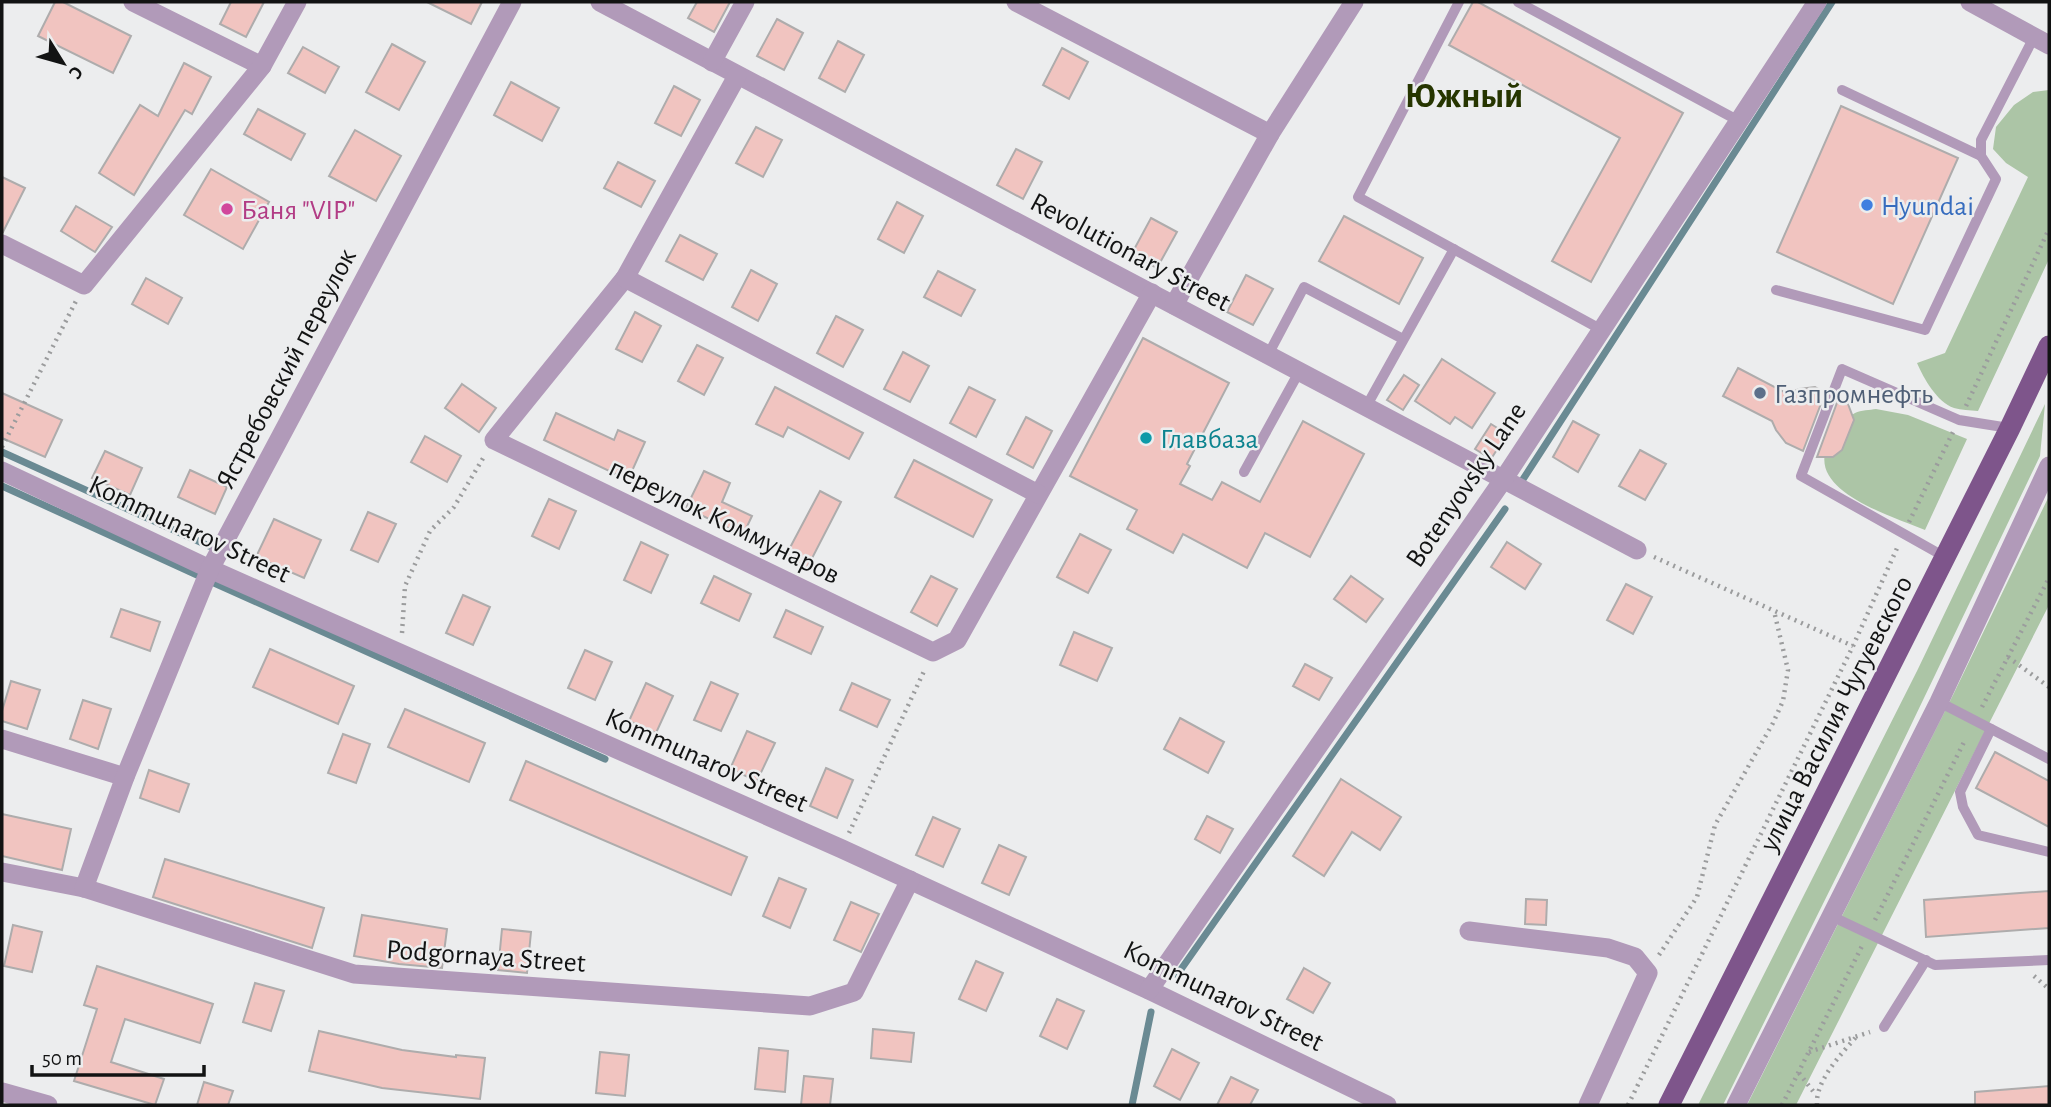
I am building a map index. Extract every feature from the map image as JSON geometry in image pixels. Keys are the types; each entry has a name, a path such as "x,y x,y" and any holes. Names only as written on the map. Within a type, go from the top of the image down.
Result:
{"main road":[{"name":"улица Василия Чугуевского","path":"1669,1105 2049,346"}],"street":[{"path":"133,2 262,66"},
{"path":"2,244 84,285 262,66 297,2"},
{"name":"Ястребовский переулок","path":"84,888 209,569 512,2"},
{"name":"Revolutionary Street","path":"600,2 1637,550"},
{"path":"712,62 745,2"},
{"path":"1016,2 1270,134"},
{"path":"1174,305 1270,134 1354,2"},
{"name":"Botenyovsky Lane","path":"1149,990 1503,480 1817,2"},
{"path":"1970,2 2042,41"},
{"path":"494,440 625,278 737,76"},
{"path":"625,278 1038,494"},
{"path":"933,652 957,640 1152,293"},
{"name":"переулок Коммунаров","path":"494,440 933,652"},
{"path":"1736,1105 1939,702 2049,466"},
{"name":"Kommunarov Street","path":"2,471 209,569 910,880 1149,990 1387,1105"},
{"path":"2,739 125,778"},
{"name":"Podgornaya Street","path":"2,872 84,888 354,974 810,1006 854,992 910,880"},
{"path":"1469,931 1608,948 1635,957 1648,973 1588,1105"},
{"path":"2,1092 48,1105"}],"lane":[{"path":"1460,2 1358,197 1602,330"},
{"path":"1518,2 1739,121"},
{"path":"1981,156 1981,140 2042,41"},
{"path":"1776,290 1925,330 1996,178 1981,156 1842,90"},
{"path":"1366,407 1454,249"},
{"path":"1268,355 1304,287 1403,339"},
{"path":"1945,557 1801,476 1842,369 1959,420 2010,428"},
{"path":"1244,472 1299,372"},
{"path":"1939,702 2049,759"},
{"path":"1991,729 1960,792 1963,807 1978,835 2049,852"},
{"path":"1831,916 1935,965 2049,960"},
{"path":"1884,1027 1926,960"}],"path":[{"path":"1628,1105 1853,646 1903,533 2049,229"},
{"path":"2,447 84,285"},
{"path":"394,651 402,638 405,586 430,531 454,507 494,440"},
{"path":"1637,550 1853,646"},
{"path":"1783,1105 2049,578"},
{"path":"1648,973 1697,897 1715,825 1783,701 1788,670 1774,611"},
{"path":"842,849 933,652"},
{"path":"2008,657 2049,687"},
{"path":"1809,1052 1884,1027"},
{"path":"1816,1095 1835,1061 1857,1036"},
{"path":"1799,1073 1816,1095 1817,1105"}],"green space":[{"path":"2049,90 2049,259 1978,411 1954,408 1942,401 1927,383 1917,363 1945,353 2028,177 2006,163 1993,149 1996,127 2014,105 2033,92"},
{"path":"2045,404 2040,456 1889,771 1723,1105 1698,1105 1917,671"},
{"path":"1876,409 1908,415 1967,439 1925,530 1871,508 1852,497 1837,485 1827,471 1825,455 1842,424 1855,413"},
{"path":"2049,496 2049,605 1796,1105 1747,1105 1953,695"}],"building":[{"path":"55,2 63,2 131,36 113,73 38,36"},
{"path":"231,2 264,2 246,37 220,24"},
{"path":"427,2 482,2 471,24"},
{"path":"697,2 730,2 714,32 688,18"},
{"path":"1473,2 1478,2 1683,113 1591,282 1552,261 1620,138 1449,45"},
{"path":"777,19 803,33 784,70 757,56"},
{"path":"838,41 864,55 845,92 819,78"},
{"path":"392,44 425,62 399,110 366,92"},
{"path":"303,47 339,67 325,93 288,73"},
{"path":"1062,48 1088,62 1069,99 1043,85"},
{"path":"184,63 211,77 192,114 185,110 134,195 99,173 140,105 158,116"},
{"path":"511,82 559,108 542,141 494,115"},
{"path":"674,86 700,100 681,136 655,123"},
{"name":"Hyundai","path":"1841,106 1958,158 1893,304 1777,252"},
{"path":"258,109 305,134 291,160 244,134"},
{"path":"756,127 782,140 763,177 736,163"},
{"path":"355,130 401,156 376,201 329,176"},
{"path":"1016,149 1042,162 1023,199 997,185"},
{"path":"618,162 655,181 641,207 604,188"},
{"name":"Баня \"VIP\"","path":"211,169 269,202 243,249 184,215"},
{"path":"2,177 25,188 3,232 2,232"},
{"path":"897,202 923,216 904,253 878,239"},
{"path":"76,206 112,227 95,252 61,231"},
{"path":"1344,216 1423,258 1399,304 1319,261"},
{"path":"1151,218 1177,232 1157,268 1131,255"},
{"path":"680,235 717,254 703,280 666,261"},
{"path":"751,270 777,284 758,321 732,307"},
{"path":"938,271 975,290 961,316 924,297"},
{"path":"1246,275 1273,289 1253,325 1227,312"},
{"path":"146,278 182,298 168,324 132,304"},
{"path":"635,312 661,326 642,362 616,349"},
{"path":"836,316 863,330 843,367 817,353"},
{"name":"Главбаза","path":"1143,338 1229,383 1187,464 1190,466 1180,484 1212,500 1222,482 1260,502 1303,421 1364,454 1310,557 1265,533 1247,568 1183,534 1173,553 1127,529 1137,510 1070,476"},
{"path":"697,345 723,358 704,395 678,381"},
{"path":"903,352 929,366 910,402 884,389"},
{"path":"1442,359 1495,393 1472,428 1455,417 1450,424 1415,401"},
{"path":"1738,368 1788,394 1815,387 1825,393 1803,451 1786,443 1772,421 1723,396"},
{"path":"1404,375 1419,385 1403,410 1387,400"},
{"path":"462,384 496,408 479,432 445,408"},
{"path":"775,387 863,433 849,459 788,427 783,437 756,424"},
{"path":"969,387 995,400 976,437 950,423"},
{"path":"2,393 62,420 45,457 2,438"},
{"path":"1838,400 1848,404 1854,420 1842,450 1833,457 1817,457"},
{"path":"556,413 614,440 618,430 645,442 628,480 544,440"},
{"path":"1026,417 1052,431 1033,468 1007,454"},
{"path":"1573,421 1599,435 1578,472 1553,457"},
{"path":"1491,424 1507,434 1491,459 1475,449"},
{"path":"425,436 461,456 447,482 411,462"},
{"path":"1640,450 1666,464 1645,500 1619,486"},
{"path":"105,451 142,468 130,495 92,478"},
{"path":"914,460 992,500 973,537 895,497"},
{"path":"190,470 227,487 215,514 178,497"},
{"path":"704,471 730,483 722,502 752,516 743,535 686,508"},
{"path":"820,491 841,502 807,568 785,557"},
{"path":"549,499 576,511 559,549 532,536"},
{"path":"368,512 396,524 378,562 351,550"},
{"path":"274,519 321,540 304,578 256,557"},
{"path":"1080,534 1111,550 1088,593 1057,577"},
{"path":"641,542 668,555 651,593 624,580"},
{"path":"1507,542 1541,564 1525,589 1491,567"},
{"path":"714,576 751,594 739,621 701,603"},
{"path":"931,576 957,589 937,626 911,612"},
{"path":"1351,576 1383,599 1366,622 1334,599"},
{"path":"1626,584 1652,597 1633,634 1607,620"},
{"path":"463,595 490,607 473,645 446,633"},
{"path":"121,609 160,622 150,651 111,637"},
{"path":"786,610 823,627 811,654 774,637"},
{"path":"1074,632 1112,648 1097,681 1060,665"},
{"path":"270,649 354,686 338,724 253,687"},
{"path":"585,650 612,662 595,700 568,688"},
{"path":"1305,664 1332,678 1319,700 1293,686"},
{"path":"11,681 40,690 27,729 2,721 2,711"},
{"path":"711,682 738,694 721,731 694,720"},
{"path":"646,683 673,696 656,733 629,721"},
{"path":"852,683 890,700 877,727 840,710"},
{"path":"83,700 111,709 98,749 70,739"},
{"path":"405,709 485,743 469,782 388,747"},
{"path":"1180,718 1224,742 1208,773 1164,749"},
{"path":"747,731 775,743 757,781 730,769"},
{"path":"343,734 370,744 356,783 328,773"},
{"path":"1995,752 2049,781 2049,827 1976,788"},
{"path":"526,761 747,857 731,895 510,800"},
{"path":"826,768 853,780 837,818 810,806"},
{"path":"149,770 189,784 179,812 140,798"},
{"path":"1341,779 1401,817 1380,850 1352,832 1324,876 1293,856"},
{"path":"2,814 71,829 62,870 2,856"},
{"path":"1207,816 1233,829 1220,853 1195,839"},
{"path":"933,817 960,829 943,867 916,855"},
{"path":"999,845 1026,857 1009,895 982,883"},
{"path":"165,859 324,908 312,948 153,897"},
{"path":"779,878 806,889 790,928 763,916"},
{"path":"2049,891 2049,928 1926,937 1924,900"},
{"path":"1526,899 1547,900 1546,925 1525,924"},
{"path":"851,902 879,914 861,952 834,940"},
{"path":"362,915 447,929 442,968 354,956"},
{"path":"13,925 42,932 32,972 4,966"},
{"path":"502,929 531,932 527,973 498,970"},
{"path":"976,961 1003,973 986,1011 959,999"},
{"path":"97,966 213,1004 200,1043 125,1019 111,1062 164,1079 155,1105 74,1081 97,1009 84,1005"},
{"path":"1304,968 1330,983 1313,1013 1287,999"},
{"path":"255,983 284,991 271,1031 243,1022"},
{"path":"1057,999 1084,1011 1067,1049 1040,1036"},
{"path":"873,1029 914,1033 911,1062 871,1058"},
{"path":"319,1031 402,1050 485,1058 480,1099 382,1088 309,1071"},
{"path":"759,1048 788,1051 785,1092 755,1089"},
{"path":"1172,1049 1199,1063 1180,1100 1154,1086"},
{"path":"600,1052 629,1055 625,1096 596,1093"},
{"path":"804,1076 833,1079 830,1105 801,1105"},
{"path":"1231,1077 1258,1090 1250,1105 1217,1105"},
{"path":"204,1082 233,1091 228,1105 197,1105"},
{"path":"2049,1086 2049,1105 1975,1105 1975,1092"}],"waterway":[{"path":"1518,487 1832,2"},
{"path":"2,452 209,546"},
{"path":"2,486 197,575"},
{"path":"1177,975 1505,509"},
{"path":"214,583 605,759"},
{"path":"1132,1105 1151,1012"}],"place":[{"name":"Hyundai","path":"1867,205"},
{"name":"Баня \"VIP\"","path":"227,209"},
{"name":"Газпромнефть","path":"1760,393"},
{"name":"Главбаза","path":"1146,438"}],"district":[{"name":"Южный","path":"1464,95"}]}
